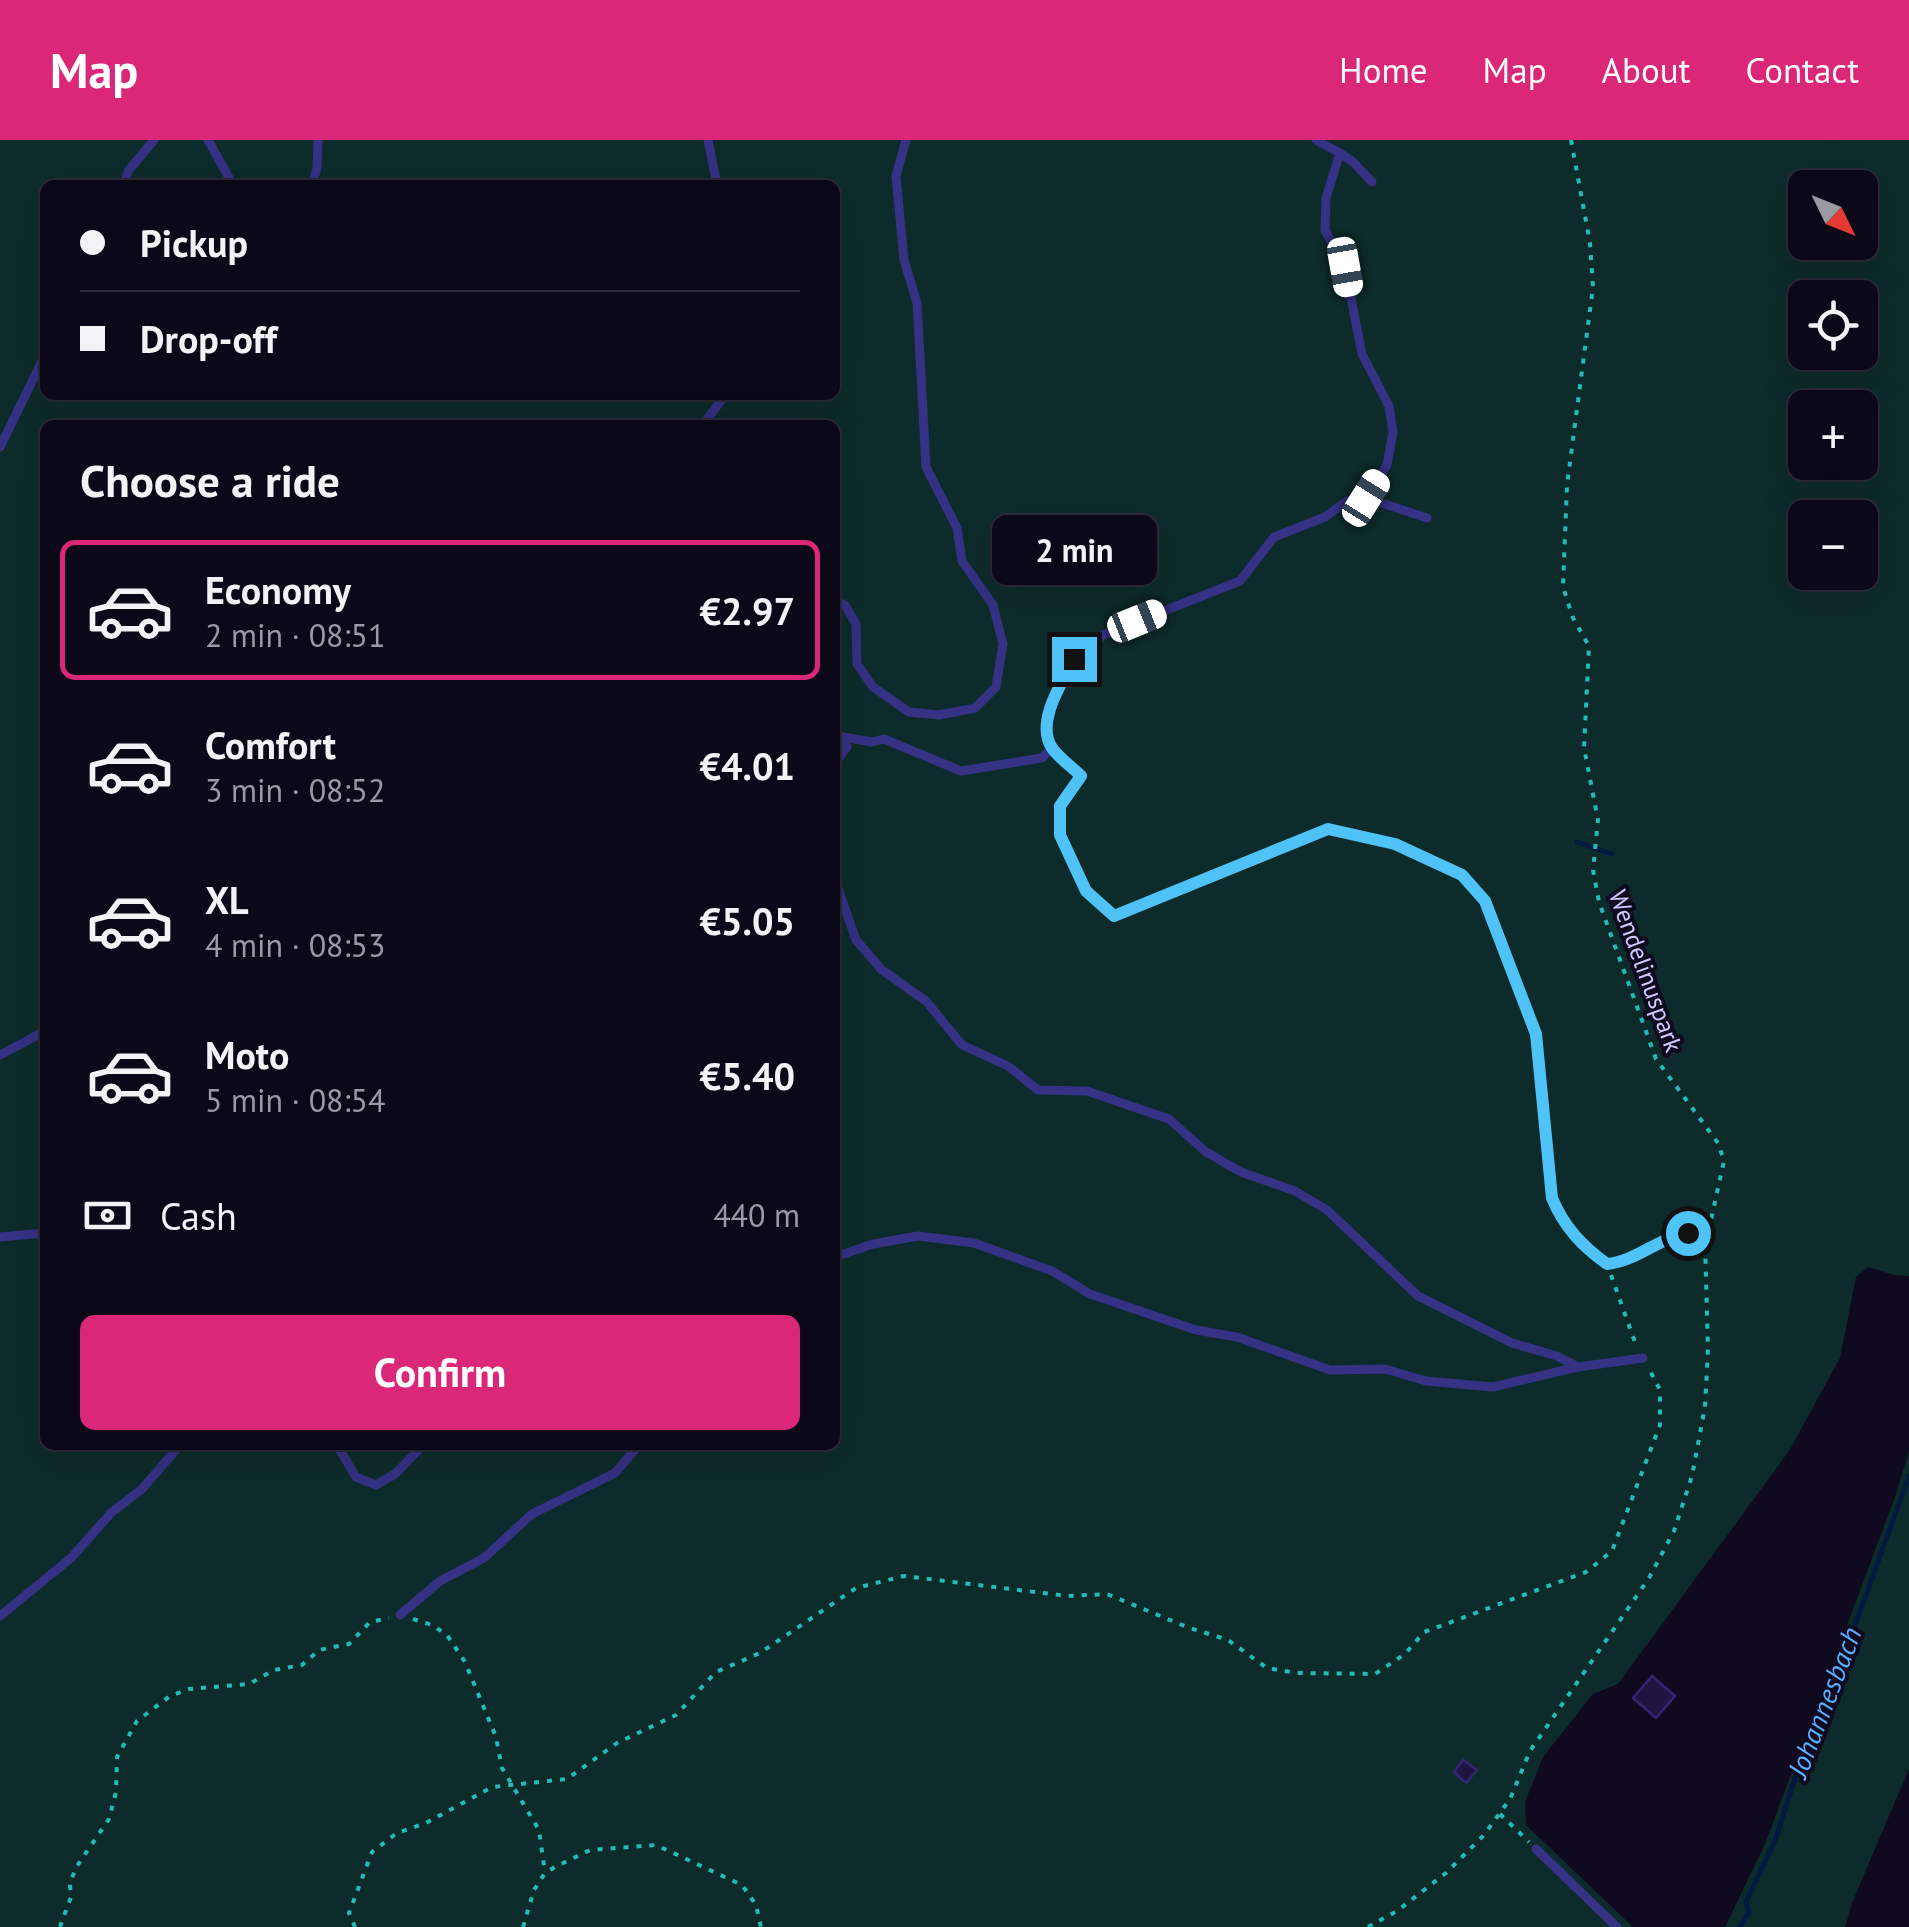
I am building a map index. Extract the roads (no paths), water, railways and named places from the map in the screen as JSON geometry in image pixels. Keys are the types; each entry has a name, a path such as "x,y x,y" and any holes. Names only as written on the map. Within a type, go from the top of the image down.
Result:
{"lane":[{"path":"125,180 154,140"},
{"path":"208,140 230,180"},
{"path":"313,180 318,140"},
{"path":"708,140 716,180"},
{"path":"840,603 856,624 857,664 873,687 909,712 939,715 975,708 996,686 1003,644 993,605 962,561 958,528 926,467 917,304 904,260 896,176 906,140"},
{"path":"1316,140 1353,162 1372,182"},
{"path":"1340,154 1326,198 1325,230 1345,267 1362,354 1389,406 1393,432 1387,465 1366,498"},
{"path":"0,446 40,365"},
{"path":"1427,518 1366,498 1348,501 1325,517 1274,536 1240,581 1103,635 1074,659 1053,703 1046,732 1052,748 1081,776 1060,806 1060,835 1086,891 1114,916 1328,829 1395,844 1462,875 1485,901 1536,1034 1552,1198 1561,1218 1585,1248 1607,1264 1624,1262 1668,1236 1708,1230"},
{"path":"840,735 872,742 884,739 961,770 1042,758 1052,748"},
{"path":"840,894 856,940 882,970 926,1000 962,1045 1008,1066 1038,1090 1088,1091 1170,1119 1206,1152 1241,1172 1295,1191 1327,1210 1418,1296 1512,1343 1558,1356 1578,1368"},
{"path":"0,1055 40,1033"},
{"path":"0,1237 40,1233"},
{"path":"840,1255 872,1244 918,1236 974,1243 1052,1271 1090,1294 1196,1330 1237,1337 1330,1370 1386,1369 1426,1381 1493,1387 1643,1358"},
{"path":"0,1616 71,1558 176,1450"},
{"path":"340,1450 356,1477 376,1484 396,1474 418,1450"},
{"path":"400,1616 440,1580 484,1558 532,1514 615,1473 635,1450"},
{"path":"1536,1849 1617,1927"}],"waterway":[{"path":"1577,842 1612,854"},
{"name":"Johannesbach","path":"1739,1927 1749,1913 1746,1902 1776,1838 1795,1778 1806,1761 1909,1476"}]}
